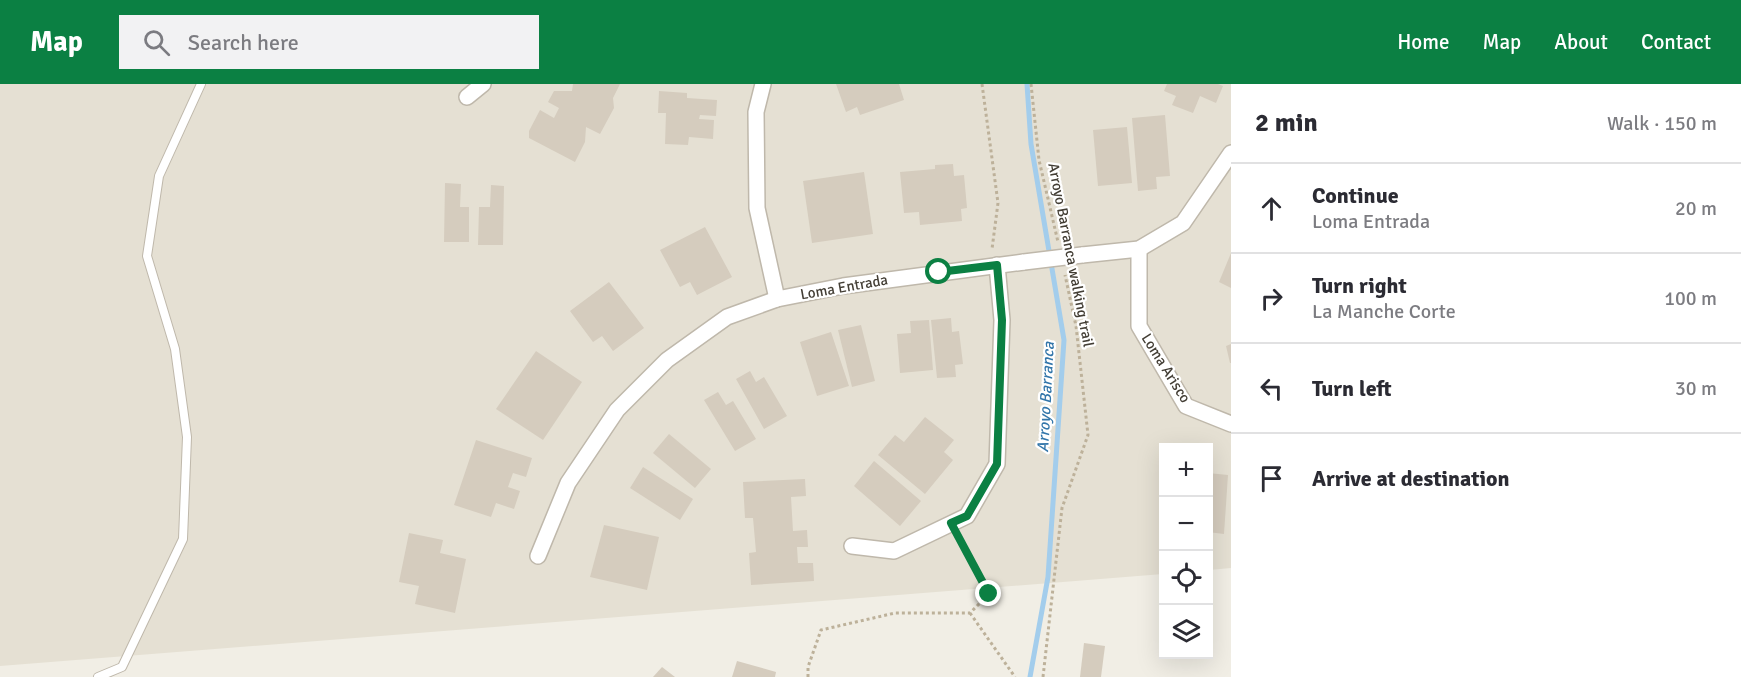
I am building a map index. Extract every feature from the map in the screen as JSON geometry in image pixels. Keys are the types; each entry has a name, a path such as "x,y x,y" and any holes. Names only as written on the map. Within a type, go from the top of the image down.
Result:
{"street":[{"path":"467,97 483,84"},
{"path":"763,84 756,112 757,208 777,299"},
{"name":"Loma Entrada","path":"538,556 568,483 617,410 666,360 727,317 777,299 843,285 1139,249 1183,223 1231,153"},
{"name":"Loma Arisco","path":"1139,249 1140,326 1186,406 1231,424"},
{"path":"852,546 894,551 967,516 997,464 1002,320 994,265"}],"lane":[{"path":"98,677 122,667 183,539 187,437 174,349 147,256 159,176 201,84"}],"path":[{"path":"982,84 998,203 994,265"},
{"name":"Arroyo Barranca walking trail","path":"1031,84 1039,160 1060,252"},
{"name":"Arroyo Barranca walking trail","path":"1043,677 1062,508 1088,435 1076,326 1065,273"},
{"path":"808,677 808,667 821,630 895,613 970,613 989,594 951,523"},
{"path":"970,613 1015,677"}],"shaded area":[{"path":"0,84 1231,84 1231,568 1213,570 1213,443 1159,443 1159,574 0,666"}],"building":[{"path":"573,84 620,84 613,98 614,108 600,134 586,127 585,142 575,162 529,138 529,131 540,110 554,118 559,108 548,102 554,91 572,91"},
{"path":"836,84 899,84 904,100 860,115 857,107 846,112"},
{"path":"1167,84 1218,84 1223,86 1216,103 1200,96 1193,113 1172,105 1176,96 1164,91"},
{"path":"659,91 687,93 687,98 717,100 716,116 700,115 699,119 714,120 713,139 689,137 688,145 665,144 666,113 658,113"},
{"path":"1165,115 1170,176 1156,177 1157,189 1138,191 1132,118"},
{"path":"1127,127 1132,183 1098,186 1093,130"},
{"path":"953,164 954,176 964,175 967,208 961,209 962,221 920,225 919,212 904,213 900,172 935,169 935,165"},
{"path":"864,172 873,234 812,243 803,181"},
{"path":"445,183 461,184 460,207 469,207 469,242 444,242"},
{"path":"491,185 504,186 503,245 478,245 479,207 490,207"},
{"path":"705,227 732,277 697,295 690,282 680,287 660,250"},
{"path":"1231,253 1231,288 1219,282"},
{"path":"609,282 644,328 613,351 602,336 593,342 570,311"},
{"path":"951,318 952,332 959,331 963,364 955,365 956,377 937,378 931,320"},
{"path":"929,320 933,370 900,373 897,334 911,333 910,321"},
{"path":"861,325 875,381 852,387 838,330"},
{"path":"831,332 849,386 817,396 800,342"},
{"path":"1231,344 1231,363 1230,363 1226,346"},
{"path":"536,351 582,382 543,440 496,409"},
{"path":"750,371 756,382 764,377 787,416 764,429 736,379"},
{"path":"718,392 726,405 733,401 756,439 735,451 704,400"},
{"path":"925,417 954,440 944,452 953,460 925,494 878,455 895,435 904,442"},
{"path":"669,434 711,469 695,488 653,453"},
{"path":"476,440 532,458 526,477 513,473 508,487 520,491 514,509 496,503 491,517 454,505"},
{"path":"874,461 921,501 900,526 854,486"},
{"path":"643,467 693,499 680,520 630,488"},
{"path":"1213,474 1228,475 1224,534 1213,533"},
{"path":"805,479 806,496 791,497 793,531 807,530 808,547 797,547 798,563 813,563 814,581 751,585 749,553 756,552 753,518 745,518 743,482"},
{"path":"604,525 659,537 647,590 590,577"},
{"path":"409,533 443,540 440,553 466,559 455,613 415,604 419,586 399,582"},
{"path":"1084,643 1105,646 1101,677 1080,677"},
{"path":"737,661 776,672 775,677 732,677"},
{"path":"662,667 675,677 653,677"}],"waterway":[{"name":"Arroyo Barranca","path":"1027,84 1031,144 1064,340 1048,577 1030,677"}],"route":[{"path":"939,272 997,265 1002,320 997,464 967,516 951,523 989,594"}]}
